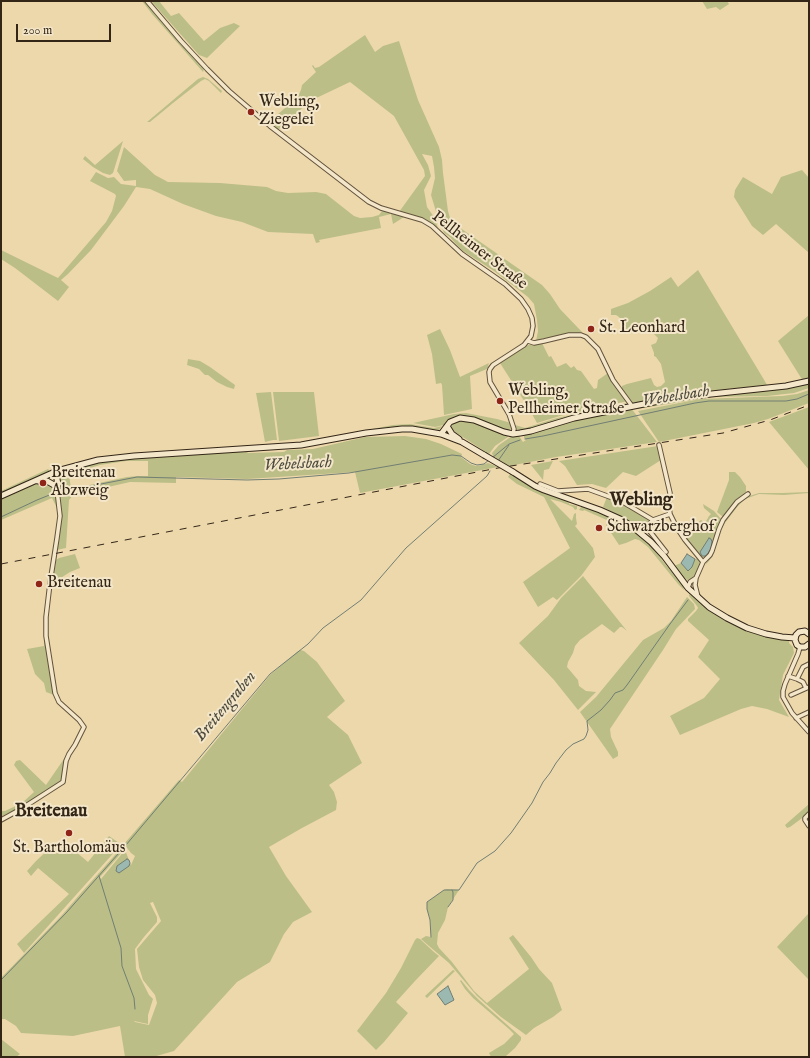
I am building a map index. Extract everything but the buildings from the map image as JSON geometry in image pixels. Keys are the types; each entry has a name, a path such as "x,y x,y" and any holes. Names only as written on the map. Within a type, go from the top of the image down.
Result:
{"main road":[{"path":"441,434 450,422 463,418 474,420 513,434 526,432 574,418 674,398 786,386 809,381"},
{"path":"447,426 452,434 462,442 555,495 600,510 633,527 655,547 688,588 714,610 727,618 748,628 766,634 795,638"},
{"path":"1,496 53,473 90,462 116,457 301,445 388,430 412,429 441,434 462,442"},
{"path":"53,473 54,485 57,490"},
{"path":"53,473 58,479 57,490"},
{"path":"33,481 47,481 54,485"},
{"path":"809,634 802,631 797,633 795,638 796,643 800,647 805,647 809,644"}],"street":[{"name":"Pellheimer Straße","path":"147,1 207,69 235,96 270,126 363,198 381,208 428,223 462,254 505,284 521,299 530,313 533,331 528,340"},
{"path":"513,434 514,429 509,414 490,382 489,372 492,365 520,348 528,340 534,343 544,342 569,335 581,335 586,337 598,349 613,380 632,406"},
{"path":"659,445 670,493 670,514 685,540 703,562"},
{"path":"538,485 558,491 588,489 621,501 653,520"},
{"path":"1,820 63,782 66,761 84,727 79,720 59,702 55,692 46,636 50,583 58,538 60,516 57,490"},
{"path":"698,597 695,585 696,580 703,562 712,551 723,520 737,502 748,494"},
{"path":"666,552 648,530 648,526 653,520 670,514"},
{"path":"688,588 690,582 696,580"},
{"path":"800,647 788,676 783,691 783,697 796,718 809,732"},
{"path":"797,679 803,667 809,664"},
{"path":"788,676 803,682 808,688 791,695"},
{"path":"796,718 809,712"},
{"path":"809,814 805,820 809,826"}],"green space":[{"path":"142,1 145,1 204,69 203,72 152,14"},
{"path":"151,1 159,1 171,16 179,13 204,41 220,28 234,23 240,26 207,58 199,55"},
{"path":"702,1 727,1 729,4 720,10 716,7 707,9"},
{"path":"365,35 375,52 383,46 399,41 418,100 439,147 450,218 456,225 542,285 560,309 582,332 581,333 565,334 536,341 538,331 534,304 528,297 494,271 463,251 450,237 444,233 431,195 435,178 432,156 422,154 428,165 431,176 424,190 427,207 434,217 438,228 427,221 399,212 425,176 424,170 394,116 350,82 310,101 278,130 271,124 271,120 291,103 295,102 302,85 316,72 312,66 313,65 315,68 319,67"},
{"path":"203,77 208,79 222,91 221,93 205,79 150,122 147,122 198,79"},
{"path":"123,141 113,173 110,175 103,173 83,159 85,156 95,165"},
{"path":"124,147 155,175 168,182 220,183 267,187 276,191 288,193 316,192 326,194 354,216 360,218 379,215 382,211 404,217 393,224 391,214 379,217 381,228 319,240 320,242 316,243 313,234 268,232 242,222 216,216 183,204 150,189 136,187 124,206 91,250 61,280 69,287 58,301 1,259 1,250 58,278 106,222 112,211 116,196 115,194 90,181 96,172 108,178 114,177 121,184 136,186 136,180 124,181 117,171"},
{"path":"802,170 809,178 809,253 776,224 763,235 752,226 734,197 735,190 743,177 772,194 781,177"},
{"path":"698,270 767,385 699,392 632,403 622,389 622,386 651,378 654,385 657,387 661,386 665,382 661,364 654,356 651,345 656,343 658,338 647,325 634,329 632,333 623,328 623,324 619,317 616,315 611,315 611,309 628,303 671,277 678,287"},
{"path":"809,315 809,379 803,381 778,341"},
{"path":"440,329 460,377 489,363 487,369 470,376 472,409 444,415 442,385 441,383 436,384 432,354 427,335"},
{"path":"542,343 549,357 551,356 557,367 566,363 571,368 574,366 577,370 581,371 594,389 597,388 598,380 608,373 628,401 560,416 537,423 500,363 528,345"},
{"path":"188,359 200,361 210,367 235,385 234,389 217,382 208,375 205,375 199,369 187,365"},
{"path":"809,383 809,388 794,393 767,396 712,397 637,409 639,407 663,402"},
{"path":"809,390 809,403 768,419 659,442 638,411 700,399 782,396 797,394"},
{"path":"271,392 277,440 265,442 256,393"},
{"path":"273,392 314,392 319,436 279,441"},
{"path":"627,403 625,406 564,418 529,430 519,431 515,425 525,428 557,418"},
{"path":"809,407 809,470 769,422"},
{"path":"631,408 657,442 556,457 509,466 493,456 492,453 499,445 512,436 519,436 523,442 526,440 524,435 578,419"},
{"path":"466,413 511,423 512,427 508,430 503,429 461,416 454,417 448,420 444,425 435,427 413,423 454,414"},
{"path":"456,421 470,421 506,434 508,437 495,446 489,454 455,432 451,427"},
{"path":"410,424 434,428 442,426 439,430 415,427 390,427 330,437 393,425"},
{"path":"405,436 426,439 462,454 461,457 470,464 476,466 488,463 498,467 360,493 355,472 247,479 176,477 176,483 130,482 73,495 69,500 66,548 57,550 61,507 59,476 62,473 100,462 118,459 246,451 248,453 284,452 287,450 313,449 365,437","holes":["126,461 148,461 148,476 127,477 71,489 69,474 100,465"]},
{"path":"658,446 661,460 636,476 623,472 606,488 592,484 577,485 565,466 559,461"},
{"path":"553,461 549,469 544,470 543,480 531,465"},
{"path":"48,469 49,472 1,494 1,491"},
{"path":"729,472 735,472 740,477 746,486 746,492 736,501 723,517 717,512 729,480"},
{"path":"510,474 544,493 560,498 569,504 577,506 577,509 575,510 573,507 550,499 572,521 574,514 576,513 577,524 575,526 593,548 595,557 581,576 557,600 553,597 538,607 523,582 570,548 544,497 517,484 508,477"},
{"path":"42,482 50,484 57,501 57,508 52,498 1,520 1,498 33,484"},
{"path":"809,492 784,495 759,494 745,499 725,523 719,534 712,557 705,566 712,554 717,537 726,518 746,497 759,493"},
{"path":"607,497 631,508 649,519 645,529 603,507"},
{"path":"703,504 714,511 722,520 712,542 711,539 702,556 706,556 705,558 700,555 682,534 701,520 705,523 711,514 704,508"},
{"path":"583,506 618,520 633,529 645,539 683,586 684,590 648,547 639,540 635,539 619,545 606,525 609,521 584,510 579,510"},
{"path":"75,554 80,568 70,572 53,583 56,560"},
{"path":"698,558 700,562 698,570 691,579 687,580 683,577 674,566 681,563 688,571 692,567 695,559"},
{"path":"583,576 627,631 620,627 614,633 602,624 580,640 575,646 567,667 578,680 579,686 586,691 596,692 578,710 554,680 519,643 548,616 561,598"},
{"path":"689,594 718,616 736,626 755,634 789,641 793,647 794,653 783,675 779,700 789,717 767,709 752,706 741,709 680,735 670,716 704,698 720,679 698,657 709,640 688,621 688,619 698,608"},
{"path":"687,597 694,604 695,609 676,629 610,729 611,737 618,752 618,756 613,759 580,712 596,697 643,640 664,628 671,621"},
{"path":"44,631 54,695 46,692 44,683 35,674 27,649 44,646"},
{"path":"300,650 304,651 317,662 345,701 327,717 348,735 362,763 329,785 334,792 337,802 336,810 269,847 286,876 312,912 293,922 284,934 270,962 237,982 174,1051 153,1057 125,1057 120,1026 73,1036 21,1033 16,1026 5,1019 1,1019 1,978 62,915 123,846 125,849 100,877 101,879 125,850 129,860 127,859 129,866 130,863 131,865 135,856 124,844 179,780 182,782 270,675","holes":["153,902 161,921 137,949 139,967 143,980 155,995 157,1003 149,1025 134,1021 148,1024 148,1015 153,999 149,995 136,969 135,949 157,922 157,917 150,903"]},
{"path":"68,753 62,781 25,805 1,817 1,811 5,811 22,803 34,792 14,765 16,761 20,760 46,785"},
{"path":"809,804 809,813 787,828 785,825"},
{"path":"109,836 119,843 118,848 24,953 17,944 69,894 38,868 31,876 27,871 51,847 63,841 88,862"},
{"path":"447,889 459,890 448,907 445,920 438,933 437,944 474,991 487,1003 529,969 509,938 513,935 539,969 552,983 562,1010 526,1035 501,1017 477,996 449,963 421,939 426,936 431,937 427,902"},
{"path":"809,913 809,980 777,947"},
{"path":"417,938 439,956 396,1002 408,1013 376,1050 357,1031 386,993"},
{"path":"453,970 455,971 427,998 425,996"},
{"path":"461,980 479,1000 521,1037 521,1040 515,1048 506,1056 491,1057 489,1053 504,1044 514,1034 473,998 465,989 460,981"},
{"path":"1,1039 20,1054 16,1057 1,1057"}],"water":[{"path":"709,538 712,542 711,549 706,556 702,556 700,552"},
{"path":"687,554 695,559 692,567 688,571 681,563"},
{"path":"127,859 130,863 129,866 119,873 116,871 117,866"},
{"path":"448,986 454,1000 445,1005 437,994"}],"waterway":[{"name":"Webelsbach","path":"525,439 695,403 709,401 786,401 797,399 809,394"},
{"name":"Breitengraben","path":"492,458 509,444 520,440"},
{"name":"Breitengraben","path":"498,461 509,445"},
{"name":"Webelsbach","path":"65,491 137,477 247,480 279,479 349,473 452,455 461,456 477,465 484,464 489,460"},
{"name":"Breitengraben","path":"1,980 67,912 126,845 270,674 308,644 323,628 361,600 406,548 487,476 490,471"},
{"name":"Webelsbach","path":"1,517 52,494"},
{"path":"431,937 427,902 444,890 459,890 477,863 495,851 511,833 532,803 543,782 566,750 573,744 584,739 588,730 587,721 601,710 615,693 623,690 688,600"},
{"path":"99,876 121,948 122,966 134,998 135,1009"},
{"path":"448,907 453,900 452,890"}],"railway":[{"path":"1,564 498,468 723,433 770,420 809,405"}],"place":[{"name":"Webling, Ziegelei","path":"251,112"},
{"name":"St. Leonhard","path":"591,329"},
{"name":"Webling, Pellheimer Straße","path":"500,401"},
{"name":"Breitenau Abzweig","path":"43,483"},
{"name":"Schwarzberghof","path":"599,528"},
{"name":"Breitenau","path":"39,584"},
{"name":"St. Bartholomäus","path":"69,833"}],"district":[{"name":"Webling","path":"641,501"},
{"name":"Breitenau","path":"51,812"}]}
